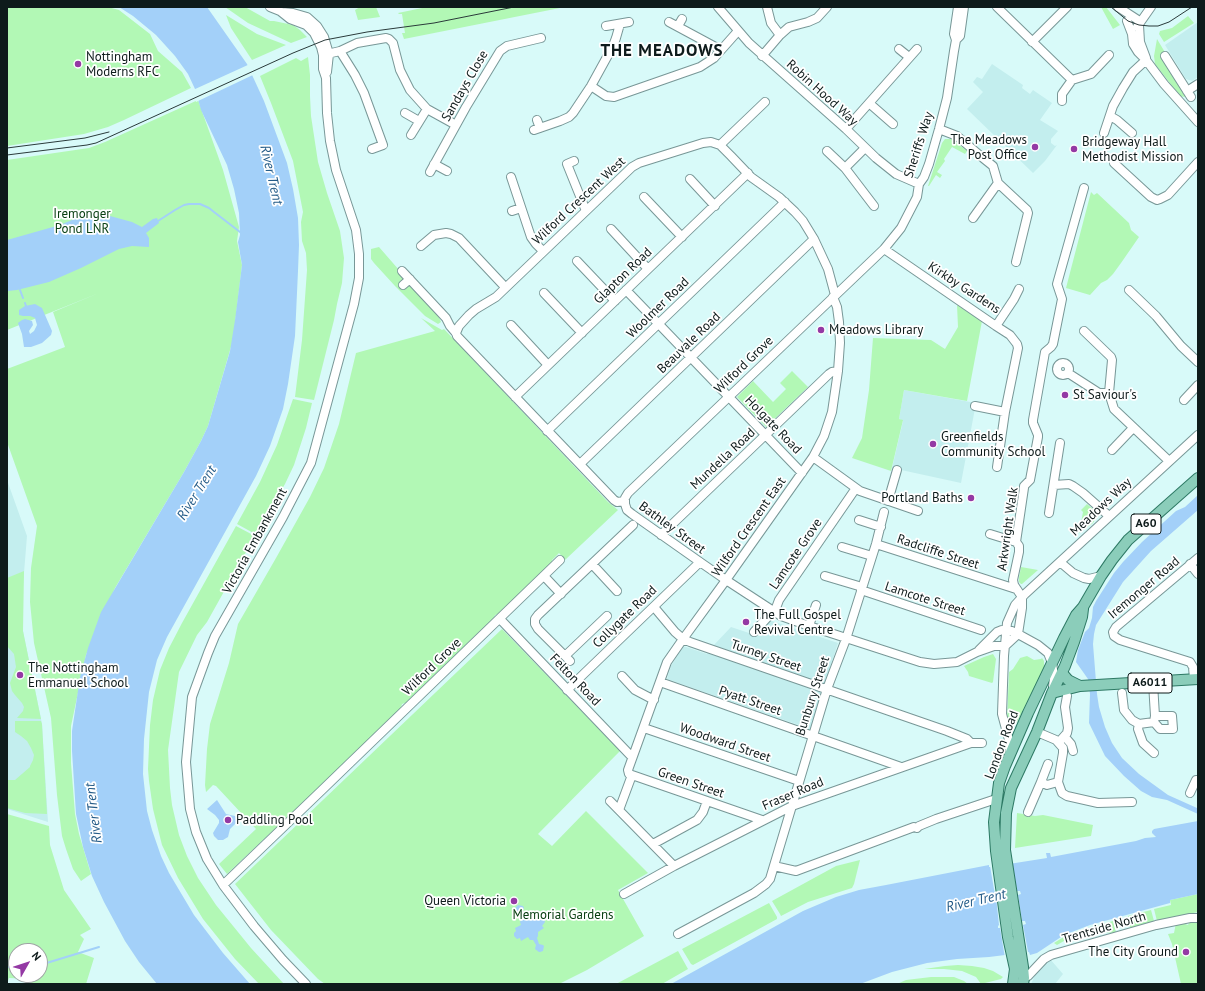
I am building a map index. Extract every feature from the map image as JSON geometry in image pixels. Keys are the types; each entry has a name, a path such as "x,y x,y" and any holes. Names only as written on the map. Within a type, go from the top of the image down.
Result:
{"main road":[{"name":"London Road","path":"1023,981 1019,968 1001,850 994,822 1000,780 1010,747 1076,615 1083,607 1112,560 1128,540 1198,478"},
{"name":"London Road","path":"1001,850 1011,788 1062,673 1082,617 1083,607"},
{"path":"1062,673 1068,680 1080,686"},
{"name":"A6011","path":"1052,693 1080,686 1153,683 1196,679"},
{"path":"1010,747 1016,750 1026,746 1036,734"},
{"name":"London Road","path":"1014,984 1019,968"}],"street":[{"name":"Victoria Embankment","path":"270,7 280,11 301,15 313,22 324,36 326,65 323,69 326,77 327,113 330,141 336,170 356,230 359,278 354,304 311,463 283,517 216,636 192,697 186,762 190,809 196,832 208,859 223,885 254,926 306,984"},
{"name":"Robin Hood Way","path":"718,7 762,56 876,158 896,174 919,184"},
{"path":"766,7 771,23 780,35"},
{"path":"762,56 789,27 808,22 816,18 827,7"},
{"name":"Sheriffs Way","path":"884,249 901,228 906,219 917,197 919,184 924,177 929,164 947,98 955,42 954,34 958,7"},
{"name":"Sheriffs Way","path":"955,42 960,36 964,7"},
{"path":"997,7 1072,80"},
{"path":"1032,42 1067,7"},
{"path":"1111,7 1135,26 1149,10"},
{"path":"1118,7 1138,22 1140,42 1146,60"},
{"path":"1127,21 1135,47 1141,56 1198,122"},
{"path":"606,26 629,22"},
{"path":"669,22 680,23 721,50"},
{"path":"1132,34 1138,22"},
{"path":"537,126 560,121 572,114 613,46 620,24"},
{"path":"590,86 606,96 614,97 700,67 711,60 738,31"},
{"name":"Sandays Close","path":"430,172 501,49 535,37"},
{"path":"326,54 340,51 357,43 386,38 389,39 393,43 400,70 410,90 428,109 456,125"},
{"path":"899,49 909,57"},
{"path":"846,130 917,49"},
{"path":"340,51 364,93 386,154"},
{"path":"1062,101 1062,94 1072,80 1091,74 1109,56"},
{"path":"1165,56 1189,94 1198,84"},
{"path":"1105,130 1116,100 1133,72 1146,60"},
{"path":"765,102 720,145 748,174 785,202 803,221 814,239 828,269 834,296"},
{"path":"869,103 893,124"},
{"path":"412,135 419,121 428,109"},
{"path":"404,113 419,121"},
{"path":"1110,116 1132,133"},
{"path":"939,129 957,136 993,166 998,183 1025,208 1028,213 1016,262"},
{"name":"Wilford Crescent West","path":"456,332 459,326 469,315 496,297 635,165 703,143 711,142 720,145"},
{"path":"372,149 383,145"},
{"path":"845,168 865,148"},
{"path":"827,151 845,168 874,206"},
{"path":"574,161 567,164 586,211"},
{"path":"1114,163 1125,168 1151,197 1157,200 1168,195 1198,162"},
{"path":"434,164 447,171"},
{"name":"Glapton Road","path":"515,397 748,174"},
{"path":"511,177 531,237 543,252"},
{"path":"690,179 715,206"},
{"path":"973,218 998,183"},
{"name":"Arkwright Walk","path":"1022,597 1016,589 1013,580 1019,552 1019,546 1016,542 1024,486 1030,480 1038,437 1033,424 1045,352 1053,344 1061,306 1062,299 1057,284 1072,221 1084,188"},
{"path":"644,197 682,237"},
{"name":"Woolmer Road","path":"547,431 785,202"},
{"path":"512,211 521,208"},
{"path":"611,229 648,269"},
{"path":"421,246 434,235 446,233 451,234 459,238 506,287"},
{"name":"Beauvale Road","path":"580,464 814,239"},
{"name":"Wilford Grove","path":"625,501 628,493 728,396 884,249"},
{"name":"Kirkby Gardens","path":"884,249 996,326 1014,299 1019,288"},
{"path":"577,261 615,301"},
{"name":"Bathley Street","path":"402,270 446,318 450,326 456,332 457,336 614,500 617,502 625,501 626,507 632,514 726,580 774,611 792,621 920,662 934,664 957,662 977,652 1002,646"},
{"path":"403,285 410,279"},
{"name":"Holgate Road","path":"626,290 802,473"},
{"path":"1129,290 1156,316 1181,346 1198,362"},
{"path":"544,293 582,333"},
{"name":"Wilford Crescent East","path":"632,757 644,728 667,662 802,473 813,457 824,436 830,422 835,399 838,372 840,343 839,322 834,296"},
{"path":"510,326 548,365"},
{"path":"996,326 1010,335 1017,344 1018,348 996,467"},
{"path":"1090,333 1112,360 1109,393 1114,409 1169,461"},
{"name":"Mundella Road","path":"661,535 829,374 832,372 838,372"},
{"path":"1068,373 1099,393 1109,393"},
{"path":"1184,395 1198,385"},
{"path":"975,406 1005,412"},
{"path":"1117,448 1133,428"},
{"name":"Meadows Way","path":"1010,747 1002,714 1002,646 1007,623 1014,605 1108,516 1198,435"},
{"path":"1049,513 1060,443"},
{"path":"813,457 856,488 918,511"},
{"path":"888,501 897,470"},
{"path":"1054,485 1069,484 1073,486 1108,516"},
{"name":"Lamcote Grove","path":"754,632 774,611 779,600 856,488"},
{"name":"Bunbury Street","path":"678,934 754,894 770,879 813,736 846,639 881,528 884,512"},
{"path":"859,520 881,528"},
{"path":"607,616 568,659 538,629 535,622 538,615 633,524"},
{"path":"990,534 1016,542"},
{"name":"Radcliffe Street","path":"876,544 1016,589"},
{"path":"842,547 872,556"},
{"name":"Iremonger Road","path":"1196,679 1190,662 1120,640 1114,636 1113,632 1116,627 1198,558"},
{"name":"Wilford Grove","path":"223,885 560,560"},
{"name":"Collygate Road","path":"567,690 700,562"},
{"path":"1060,562 1073,573 1084,578 1089,579 1101,576"},
{"path":"592,564 617,591"},
{"path":"1190,564 1198,574"},
{"path":"544,576 561,594"},
{"name":"Lamcote Street","path":"825,576 981,630"},
{"path":"1002,646 1018,634 1022,597"},
{"path":"809,626 816,605"},
{"name":"Turney Street","path":"654,607 683,639 947,731 967,739 971,743"},
{"name":"Felton Road","path":"500,619 632,757"},
{"path":"1006,630 1018,634 1043,648 1048,653 1052,663"},
{"name":"Bathley Street","path":"977,652 997,632 1006,630"},
{"name":"London Road","path":"1052,663 1054,676 1052,693"},
{"path":"622,676 635,690 654,700"},
{"name":"Pyatt Street","path":"660,682 901,767"},
{"path":"1138,724 1155,719 1153,683"},
{"path":"1122,693 1124,710 1128,716 1138,724 1138,729 1143,744 1154,752"},
{"path":"1067,696 1066,707 1068,728 1067,733 1062,739 1063,753 1058,782 1062,793 1067,796 1098,802 1132,802"},
{"name":"Woodward Street","path":"644,728 799,781"},
{"path":"1036,734 1062,739 1071,744 1074,751"},
{"name":"Fraser Road","path":"624,894 674,866 792,806 971,743 982,743"},
{"path":"619,810 632,775 629,774 628,770 632,757"},
{"path":"1028,812 1048,764"},
{"name":"Green Street","path":"632,775 762,820"},
{"path":"1190,793 1196,780 1198,780"},
{"path":"1041,782 1048,785 1058,782"},
{"path":"774,866 796,871 916,826 993,800 997,800"},
{"path":"610,801 674,866"},
{"path":"653,844 696,820 703,812 707,801"},
{"name":"Trentside North","path":"1023,981 1051,955 1156,925 1198,918"}],"shaded area":[{"path":"1198,22 1198,77 1192,81 1186,79 1165,45"},
{"path":"992,64 1023,85 1022,88 1030,94 1033,90 1052,103 1040,120 1058,131 1051,139 1051,143 1055,146 1057,145 1045,161 1033,173 967,109 983,92 973,82 977,77 982,79"},
{"name":"Greenfields Community School","path":"904,390 976,403 961,483 892,468 903,421 899,419"},
{"name":"The Nottingham Emmanuel School","path":"7,480 27,536 23,585 23,631 42,724 48,822 7,809"},
{"path":"769,620 838,643 810,729 667,679 671,666 683,646 707,654 731,627 758,636"},
{"path":"1050,959 1063,974 1055,984 1031,984 1036,973 1043,964"}],"green space":[{"path":"7,7 108,7 119,10 150,34 158,51 182,72 191,88 108,127 84,134 7,146"},
{"path":"225,7 245,7 270,21 293,25 307,37 291,43 248,23"},
{"path":"360,7 376,7 380,17 358,20 355,10"},
{"path":"427,7 565,7 404,39 402,33 405,33 402,14 398,13"},
{"path":"1101,7 1106,7 1120,25 1113,29"},
{"path":"226,15 257,34 286,45 252,60 231,28"},
{"path":"1188,16 1194,23 1164,42 1159,34 1160,31 1172,28"},
{"path":"1157,39 1190,98 1180,96 1155,64 1154,56"},
{"path":"308,57 311,116 318,162 340,231 344,258 342,283 314,400 295,397 302,340 307,270 306,253 302,241 301,222 303,212 293,161 260,76 296,58 301,61"},
{"name":"Iremonger Pond LNR","path":"198,100 223,170 239,227 237,241 242,265 233,340 208,426 201,441 115,588 86,655 71,726 71,763 75,814 79,834 91,874 81,881 73,869 62,836 51,718 34,643 30,602 31,568 37,526 7,442 7,369 65,347 53,312 99,293 7,330 7,160 89,148"},
{"path":"945,139 952,139 967,151 965,154 952,147 944,159 945,161 937,172 942,175 940,178 936,175 928,186 942,143"},
{"path":"1091,192 1094,195 1097,193 1129,223 1131,230 1139,237 1113,274 1101,283 1090,295 1066,288"},
{"path":"379,247 406,278 399,284 403,289 411,283 437,313 441,322 438,324 425,316 374,263 371,259 371,249"},
{"path":"957,305 982,321 967,401 904,390 899,419 903,420 891,471 852,458 862,438 869,390 873,338 931,340 945,349 958,327"},
{"path":"421,318 442,330 444,329 608,502 618,510 565,560 559,553 552,560 552,564 502,613 495,615 493,621 408,702 402,704 400,711 227,874 219,864 256,829 216,786 213,785 206,792 205,785 210,724 229,663 238,624 310,497 324,468 339,424 356,353 435,331"},
{"path":"792,371 808,387 766,427 737,397 753,381 773,402 786,389 780,383"},
{"path":"293,399 312,403 306,428 294,465 257,535 237,524 260,482 277,445"},
{"path":"1087,504 1095,511 1097,515 1093,523 1079,533 1083,512 1081,510"},
{"path":"236,526 255,536 207,622 197,635 179,672 168,750 170,788 172,805 179,835 198,878 216,905 251,948 284,984 259,984 235,959 203,919 178,878 162,845 153,809 149,781 148,769 150,725 153,700 160,670 182,623"},
{"path":"1021,567 1038,570 1021,584 1019,582 1019,578"},
{"path":"24,571 23,631 41,719 17,718 23,711 24,707 12,691 10,683 16,667 14,654 7,646 7,578"},
{"name":"Memorial Gardens","path":"502,629 620,751 538,834 552,846 586,811 648,873 618,890 644,936 587,970 559,984 325,984 318,979 271,930 235,884"},
{"path":"993,654 996,659 992,683 969,676 964,666"},
{"path":"1027,656 1034,660 1042,658 1044,661 1044,669 1017,722 1012,725 1007,721 1009,672 1013,669 1020,658"},
{"path":"15,721 41,721 47,814 25,813 7,808 7,780 15,780 30,767 34,755 27,741 15,732"},
{"path":"1017,813 1035,816 1043,815 1093,825 1091,836 1015,848"},
{"path":"7,814 49,826 50,845 64,890 91,929 80,935 84,939 78,952 94,958 86,984 30,984 48,983 48,943 8,943 7,984"},
{"path":"860,860 852,888 808,902 781,916 772,901 836,866"},
{"path":"1198,894 1198,912 1157,921 1154,909 1171,905 1170,900"},
{"path":"769,903 777,919 693,965 691,964 682,949"},
{"path":"1151,910 1154,921 1130,928 1128,916"},
{"path":"1113,921 1116,932 1114,933 1093,933 1085,937 1064,941 1057,945 1054,943 1075,932"},
{"name":"The City Ground","path":"1190,921 1198,923 1198,984 1181,984 1172,944 1168,934 1174,933 1176,923 1180,922 1188,925"},
{"path":"678,951 688,969 662,984 616,984"},
{"path":"958,965 984,968 1003,977 1001,979 981,984 976,977 962,971 924,969"},
{"path":"931,977 954,977 968,984 897,984 906,980"}],"water":[{"name":"River Trent","path":"119,7 207,7 247,64 264,101 287,163 298,218 299,245 295,336 283,409 270,446 256,476 167,637 157,660 149,692 144,739 143,774 147,811 161,856 169,873 194,915 223,953 250,984 157,984 139,962 125,941 104,902 92,876 83,847 76,814 72,731 80,677 88,648 101,612 184,472 208,426 230,351 242,265 238,242 240,235 239,213 234,189 227,165 201,110 195,89 188,74 175,56 156,35 133,16"},
{"path":"99,213 132,222 142,227 153,219 157,218 159,223 146,233 149,238 149,247 132,246 119,249 49,282 8,291 7,240 60,225 84,215"},
{"path":"35,304 42,308 52,331 51,335 42,343 31,347 24,347 22,334 18,323 25,319 32,321 33,325 29,331 30,334 34,331 37,325 35,318 19,315 19,310 25,306"},
{"path":"1198,495 1198,510 1151,551 1123,582 1096,625 1093,644 1099,707 1112,743 1122,758 1139,774 1168,795 1197,808 1198,814 1167,800 1152,797 1141,791 1105,756 1089,723 1090,694 1088,679 1076,662 1078,650 1085,632 1089,628 1093,607 1114,573 1142,542 1176,511 1185,507"},
{"name":"Paddling Pool","path":"217,800 226,814 235,816 237,819 237,822 230,829 228,837 223,840 218,840 214,836 213,833 219,823 219,820 207,809"},
{"name":"River Trent","path":"1198,821 1198,894 1170,900 1170,903 1090,925 1064,935 1037,953 1030,955 1029,952 927,963 892,972 860,984 671,984 803,911 836,897 859,890 989,865 990,867 1047,858 1046,853 1050,853 1051,857 1156,837 1152,833 1154,829"},
{"path":"518,905 523,906 524,908 522,912 525,917 529,917 531,920 537,917 539,920 544,919 545,922 542,926 544,928 538,932 537,938 539,944 544,946 543,951 539,952 535,949 536,945 533,940 530,940 528,937 521,941 520,938 517,939 514,936 516,931 515,928 521,925 520,922 522,919 514,909"}],"pier":[{"path":"250,64 255,74 196,102 193,90"},
{"path":"1012,862 1017,891 1020,891 1021,894 1018,895 1022,921 1025,921 1026,924 1023,925 1029,957 1027,954 1005,958 1000,928 998,928 996,897 993,898 993,895 995,895 990,866"}],"waterway":[{"path":"158,221 184,205 200,204 209,208 240,232"},
{"path":"20,290 23,298"},
{"path":"48,963 99,947"}],"tram line":[{"path":"7,155 96,143 293,53 325,40 367,32 434,23 514,7"},
{"path":"1111,7 1128,21 1139,25 1149,26 1158,26 1169,22 1192,7"},
{"path":"7,148 85,138 109,132"}],"place":[{"name":"Nottingham Moderns RFC","path":"78,64"},
{"name":"The Meadows Post Office","path":"1035,147"},
{"name":"Bridgeway Hall Methodist Mission","path":"1074,149"},
{"name":"Meadows Library","path":"821,330"},
{"name":"St Saviour's","path":"1065,395"},
{"name":"Greenfields Community School","path":"933,444"},
{"name":"Portland Baths","path":"971,498"},
{"name":"The Full Gospel Revival Centre","path":"746,622"},
{"name":"The Nottingham Emmanuel School","path":"20,675"},
{"name":"Paddling Pool","path":"228,820"},
{"name":"Queen Victoria","path":"514,901"},
{"name":"The City Ground","path":"1186,952"}],"district":[{"name":"THE MEADOWS","path":"662,51"}]}
